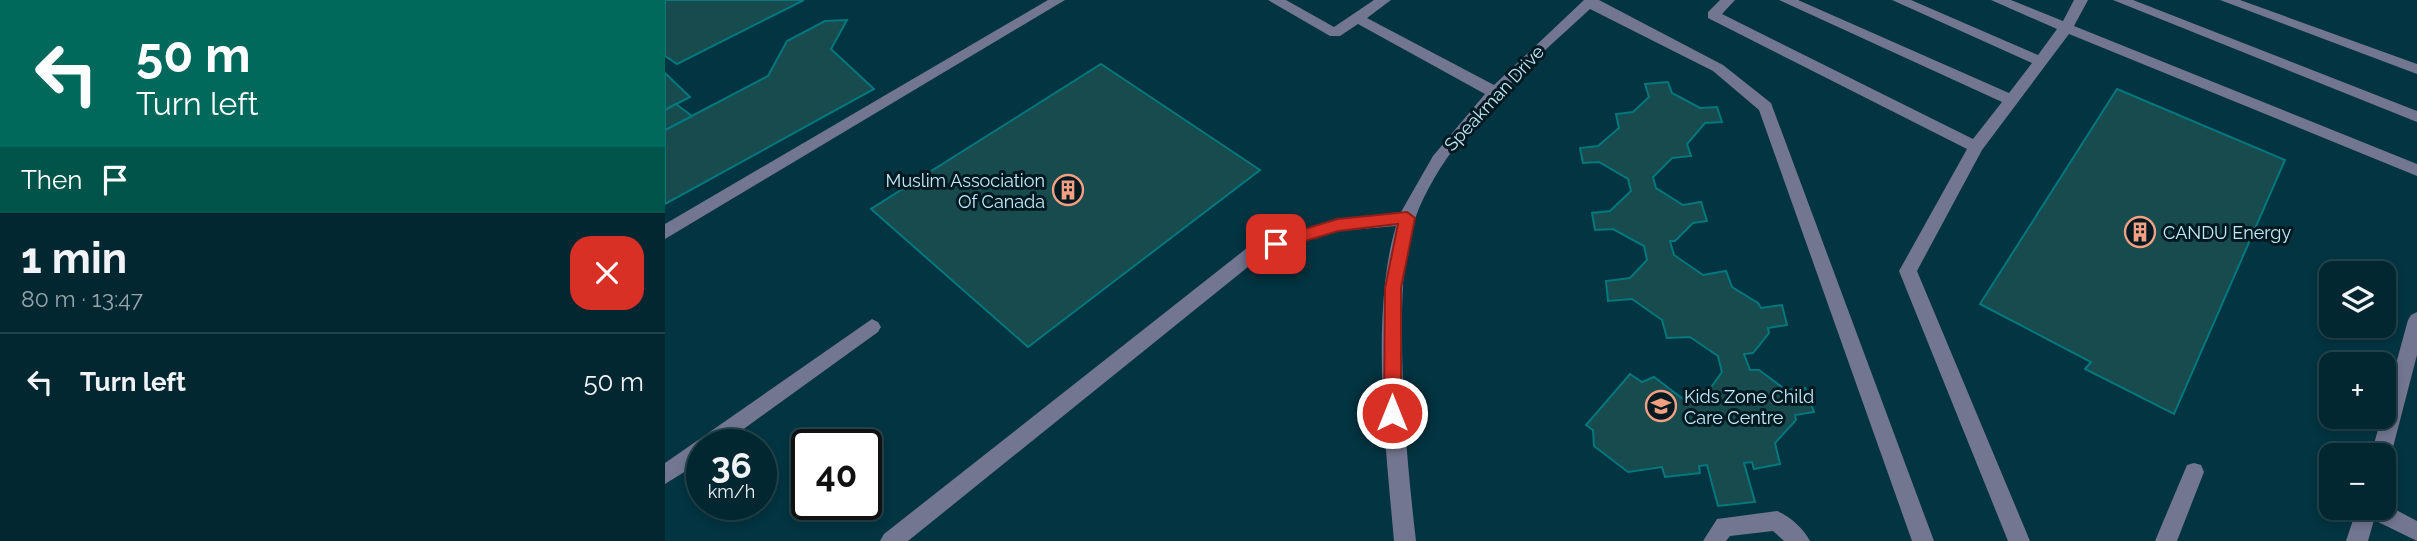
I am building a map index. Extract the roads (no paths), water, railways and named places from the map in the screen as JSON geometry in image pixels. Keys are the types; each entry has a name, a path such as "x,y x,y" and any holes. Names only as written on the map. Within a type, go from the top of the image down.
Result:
{"street":[{"path":"665,232 1058,0"},
{"path":"1276,0 1335,33 1384,0"},
{"path":"1728,0 1713,15 1976,147"},
{"path":"1786,0 2011,100"},
{"path":"1899,0 2040,61"},
{"path":"1998,0 2417,170"},
{"path":"2019,541 1908,271 1976,147 2066,28 2081,0"},
{"path":"2120,0 2417,117"},
{"path":"2227,0 2417,69"},
{"path":"1590,1 1718,68 1766,107 1923,541"},
{"name":"Speakman Drive","path":"1405,541 1392,413 1393,288 1407,218 1441,155 1496,93 1590,1"},
{"path":"1357,18 1496,93"},
{"path":"891,541 1258,249 1338,225 1407,218"},
{"path":"2384,443 2417,320"},
{"path":"729,429 872,327"},
{"path":"665,475 686,460"},
{"path":"2166,541 2194,472"},
{"path":"2357,541 2363,520"},
{"path":"2395,520 2417,532"},
{"path":"1714,541 1724,526 1777,521 1799,541"}],"place":[{"name":"Muslim Association Of Canada","path":"1068,190"},
{"name":"CANDU Energy","path":"2140,232"},
{"name":"Kids Zone Child Care Centre","path":"1661,406"}]}
